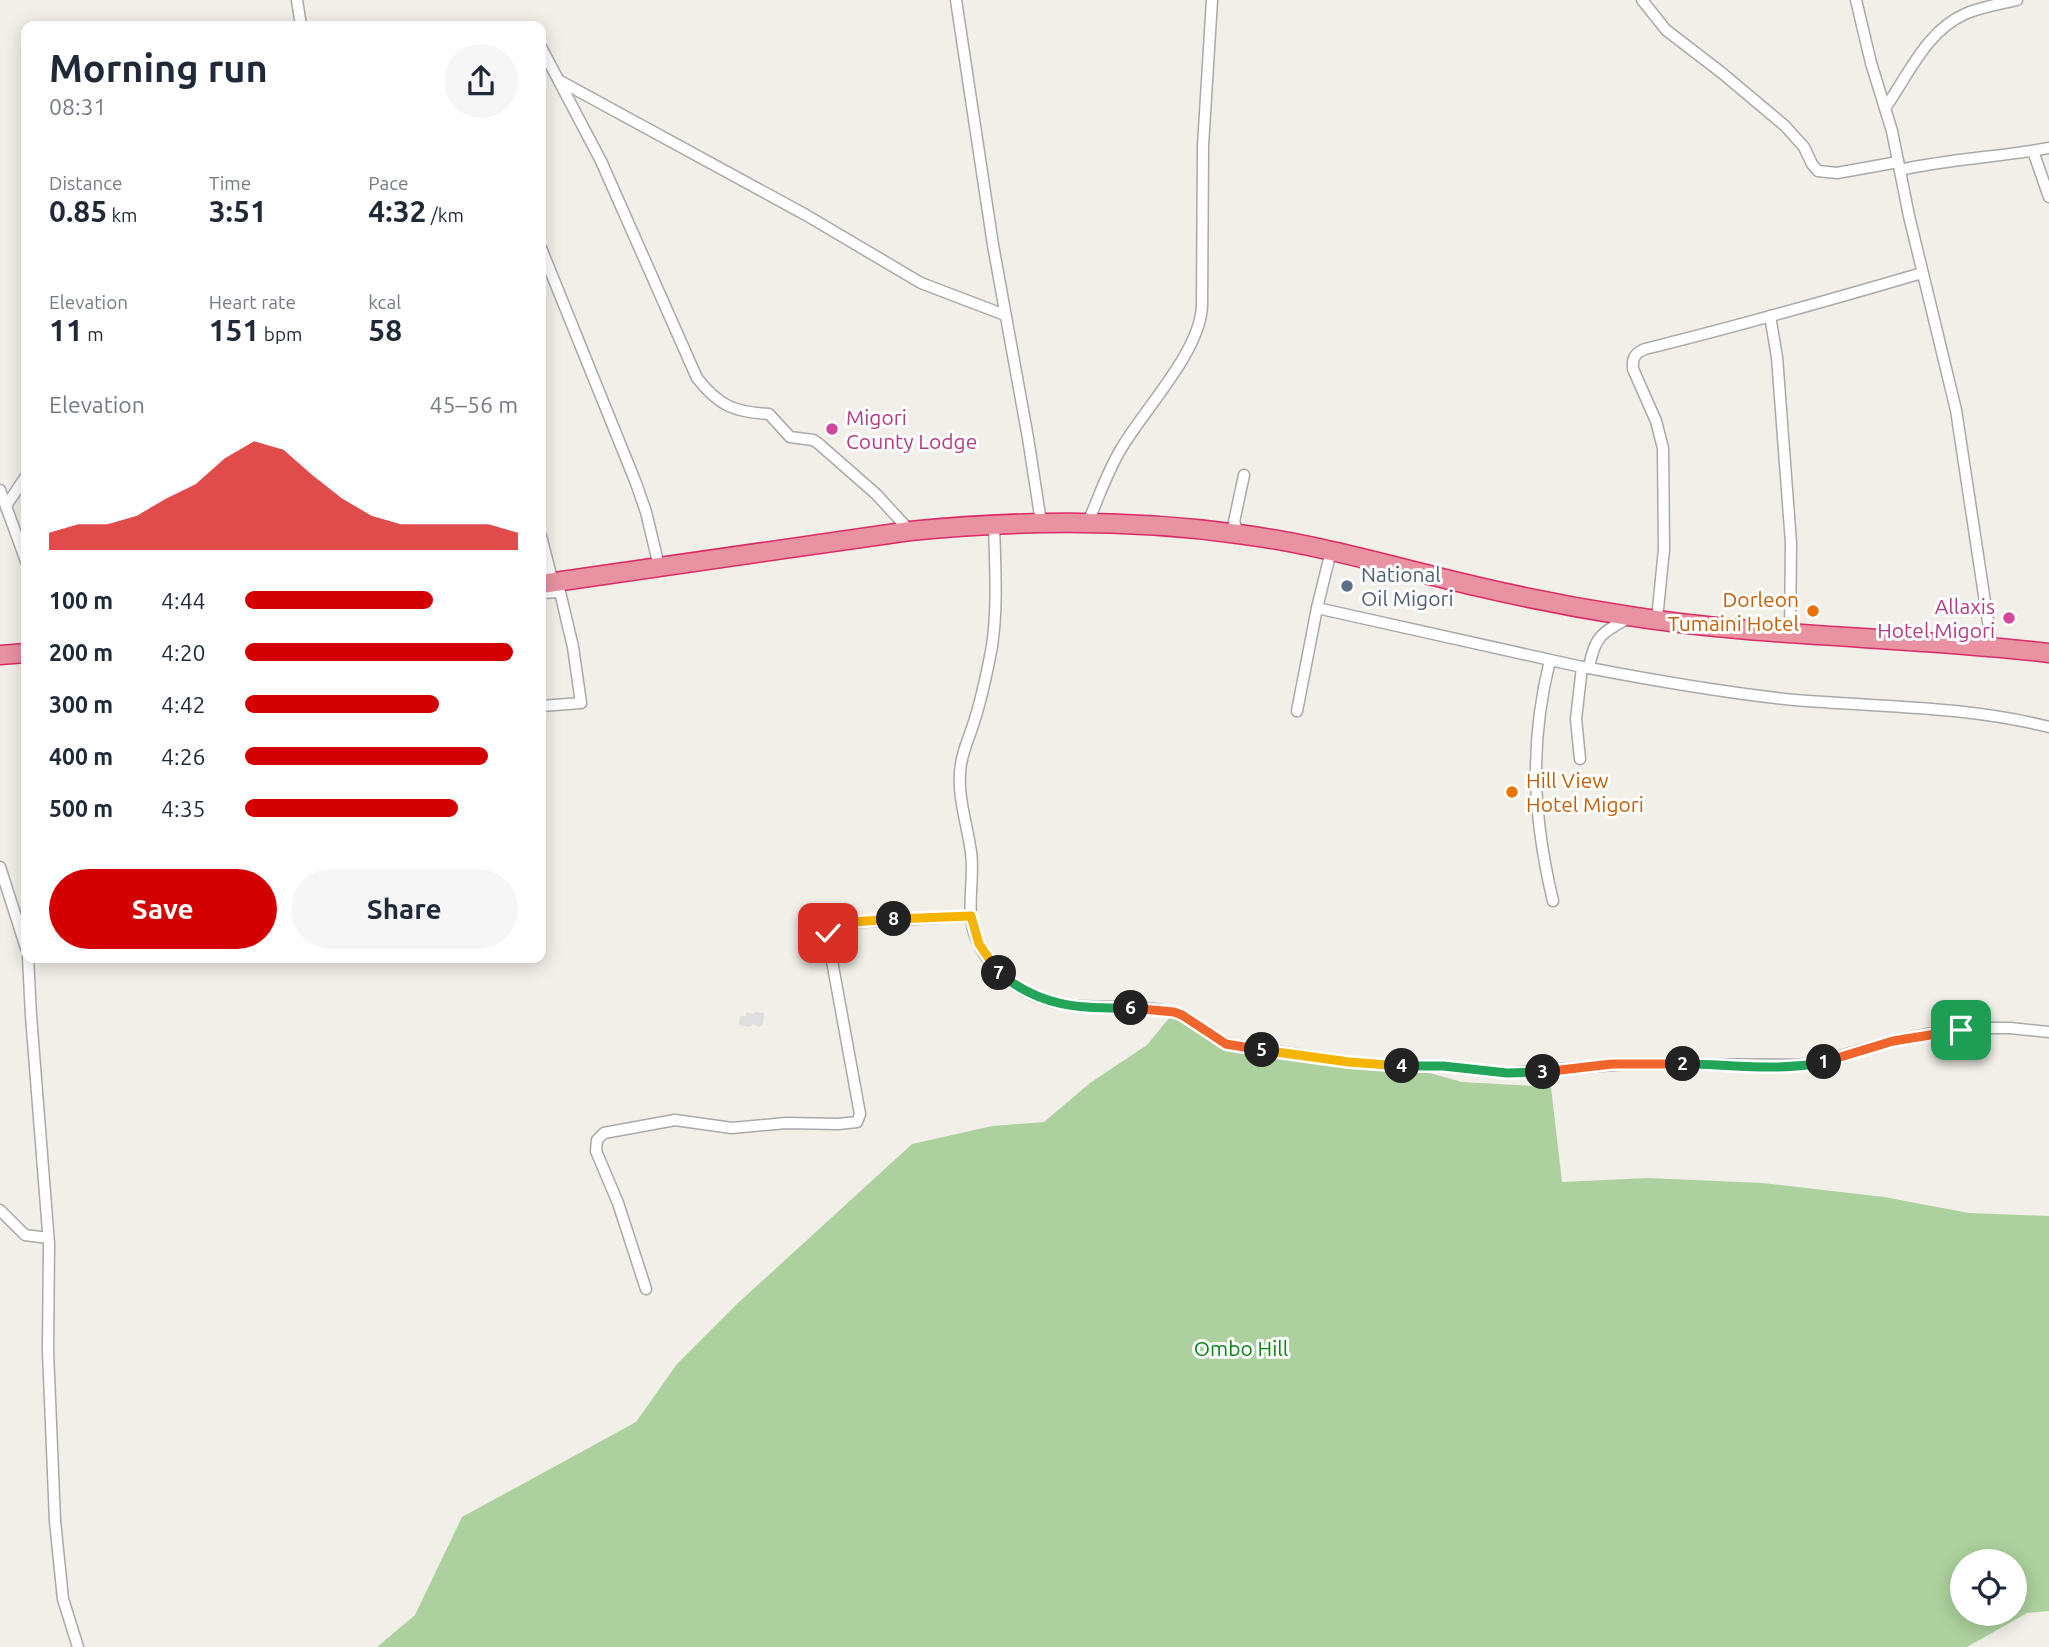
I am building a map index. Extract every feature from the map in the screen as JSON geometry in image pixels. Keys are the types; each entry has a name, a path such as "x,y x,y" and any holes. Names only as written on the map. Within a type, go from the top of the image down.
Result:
{"highway":[{"path":"546,587 659,566 909,531 994,524 1088,522 1239,534 1331,551 1479,587 1632,616 1754,630 2049,653"},
{"path":"0,655 21,653"}],"street":[{"path":"297,0 299,21"},
{"path":"956,0 1005,314 1041,522"},
{"path":"1088,522 1110,467 1189,349 1200,325 1203,145 1212,0"},
{"path":"1642,0 1666,30 1785,126 1804,147 1818,171 1837,173 2005,156 2049,148"},
{"path":"1856,0 1885,108 1956,410 1992,648"},
{"path":"1885,108 1920,53 1948,26 1966,14 2017,0"},
{"path":"546,57 601,161 697,378 726,406 744,412 769,414 790,437 816,442 876,494 909,531"},
{"path":"558,80 806,215 921,283 1005,314"},
{"path":"2033,151 2049,197"},
{"path":"546,260 639,493 659,566"},
{"path":"1657,619 1664,549 1663,448 1656,421 1633,369 1633,359 1637,353 1922,273"},
{"path":"1770,316 1777,357 1791,543 1790,631"},
{"path":"1239,534 1234,522 1244,475"},
{"path":"6,506 21,484"},
{"path":"0,490 21,547"},
{"path":"994,524 996,586 992,645 959,776 972,859 971,916 979,944 999,973 1015,986 1046,1001 1064,1006 1158,1009 1182,1015 1226,1044 1349,1062 1408,1067 1443,1066 1507,1073 1536,1073 1620,1064 1808,1065 1927,1034 1974,1028 2049,1032"},
{"path":"1297,711 1331,551"},
{"path":"546,587 560,592 573,647 581,703 546,706"},
{"path":"1317,608 1585,668 1695,688 1794,700 1991,715 2049,727"},
{"path":"1580,759 1576,719 1585,668 1594,646 1606,629 1632,616"},
{"path":"1550,660 1538,718 1534,775 1538,830 1553,901"},
{"path":"0,867 21,932"},
{"path":"646,1289 618,1203 596,1151 596,1142 600,1136 618,1130 675,1120 732,1128 857,1122 860,1114 828,939 829,929 839,923 971,916"},
{"path":"29,963 48,1238 48,1351 55,1521 63,1599 78,1647"},
{"path":"0,1210 26,1235 48,1238"}],"shaded area":[{"path":"746,1012 764,1013 763,1024 760,1027 753,1024 750,1027 739,1025 740,1016 746,1016"}],"green space":[{"name":"Ombo Hill","path":"1174,1012 1212,1036 1306,1056 1408,1067 1462,1082 1551,1087 1562,1182 1648,1178 1763,1183 1884,1197 1969,1213 2049,1216 2049,1611 2027,1613 2027,1549 1950,1549 1950,1626 2004,1626 1967,1647 377,1647 415,1615 462,1517 636,1422 677,1364 737,1304 912,1144 992,1126 1044,1122 1090,1083 1147,1045"}],"place":[{"name":"Migori County Lodge","path":"832,429"},
{"name":"National Oil Migori","path":"1347,586"},
{"name":"Dorleon Tumaini Hotel","path":"1813,611"},
{"name":"Allaxis Hotel Migori","path":"2009,618"},
{"name":"Hill View Hotel Migori","path":"1512,792"}],"route":[{"path":"828,933 832,926 839,923 971,916 979,944 999,973 1015,986 1046,1001 1064,1006 1143,1008 1174,1012 1226,1044 1387,1066 1443,1066 1507,1073 1536,1073 1612,1064 1808,1065 1893,1041 1961,1030"}]}
